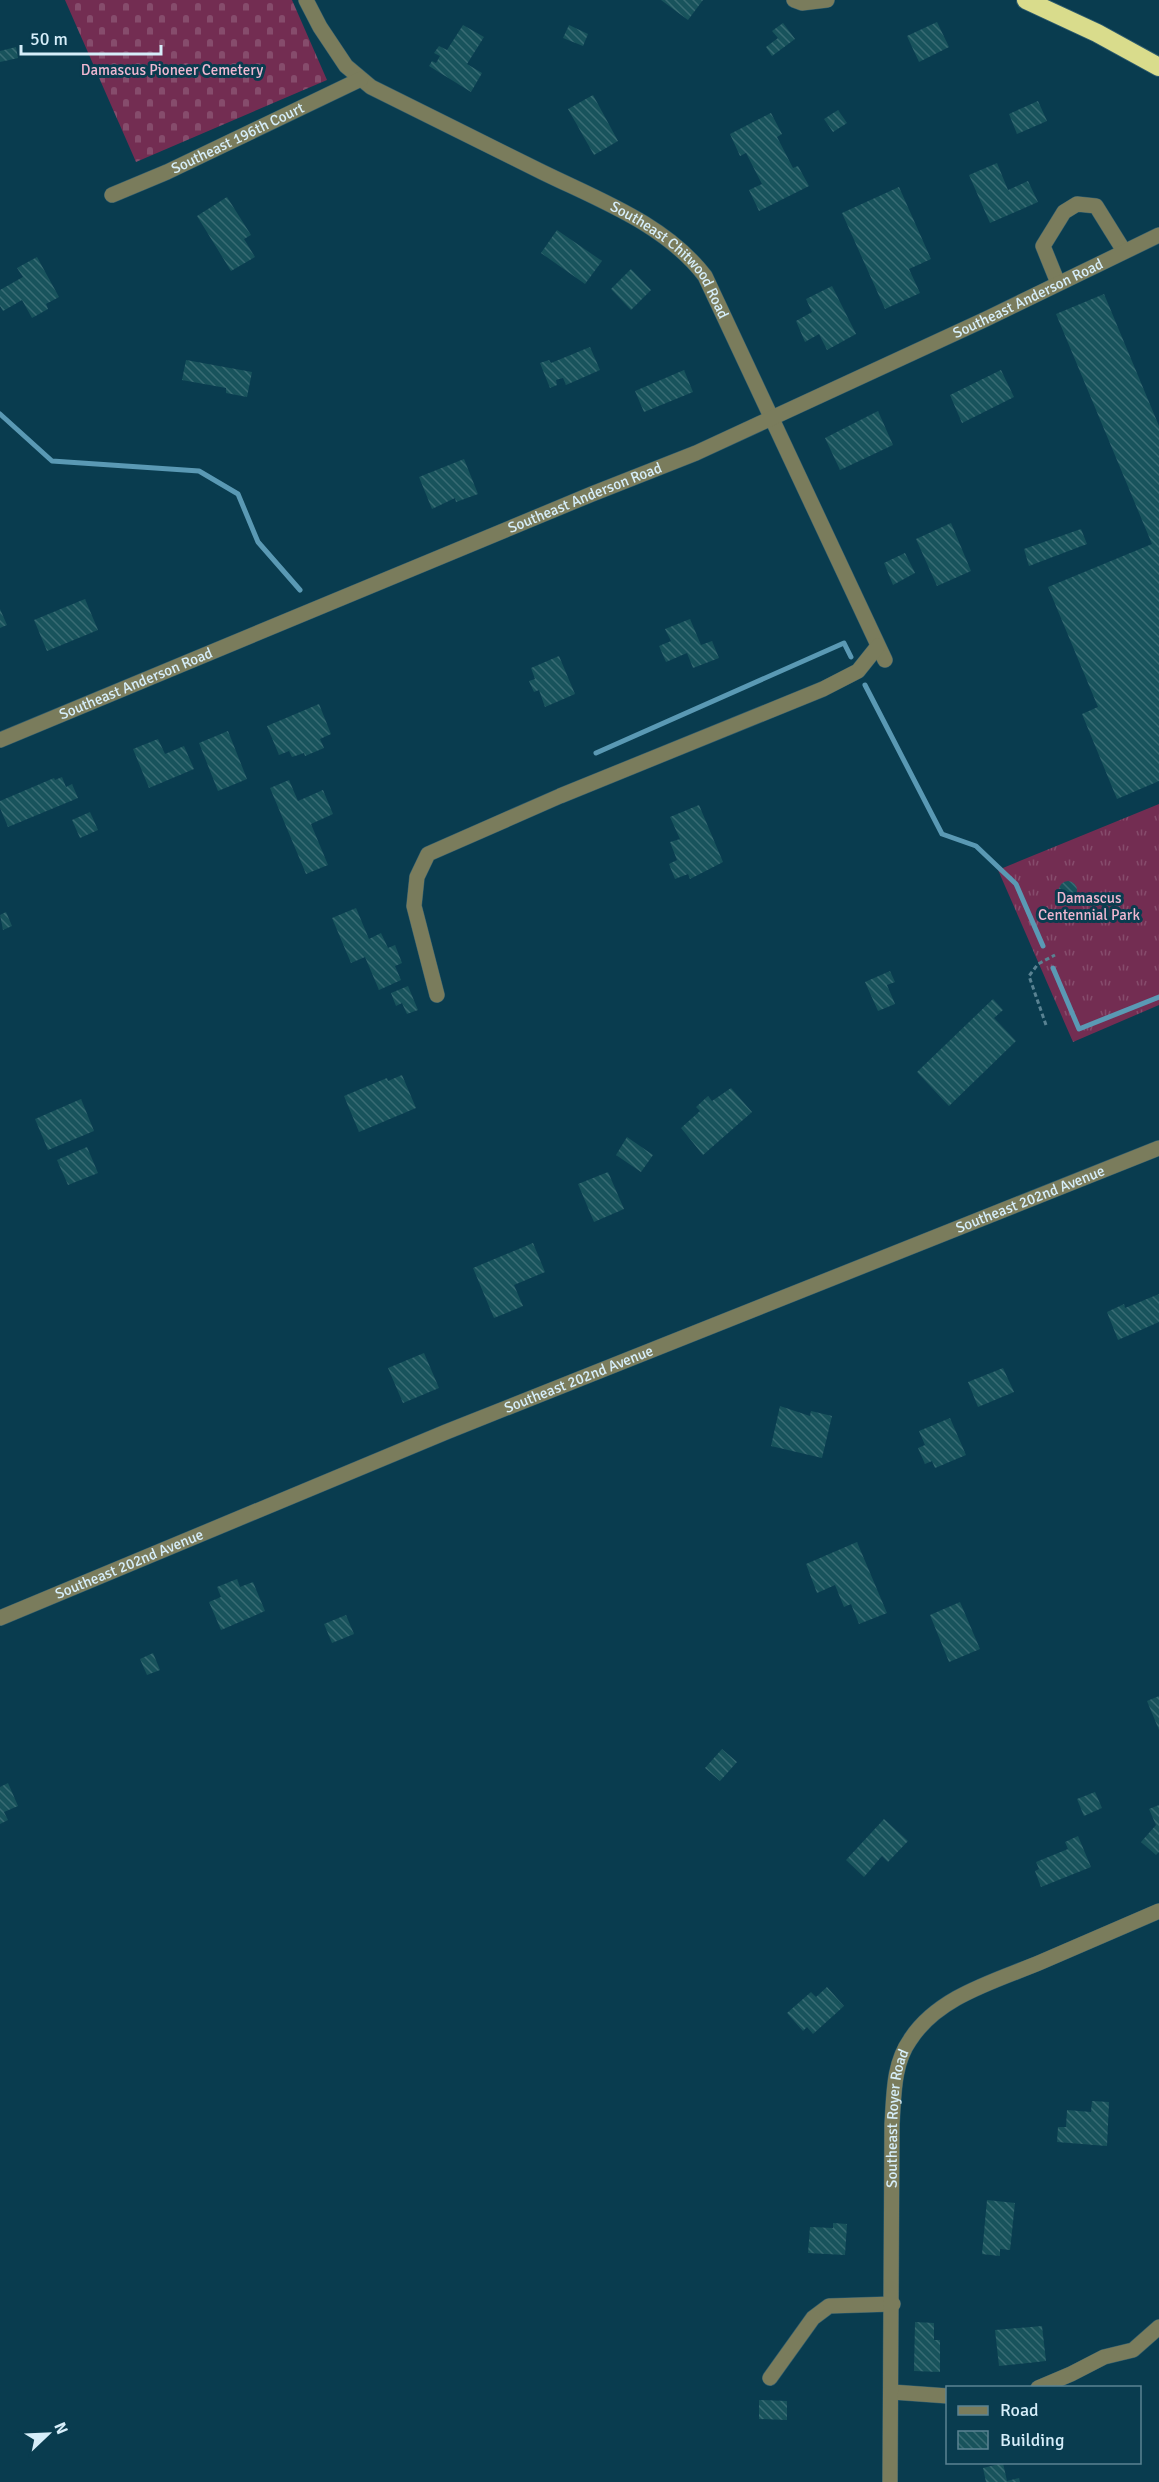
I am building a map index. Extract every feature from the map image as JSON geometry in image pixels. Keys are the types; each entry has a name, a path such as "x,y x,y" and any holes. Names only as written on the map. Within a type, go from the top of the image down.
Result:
{"highway":[{"path":"1026,0 1097,33 1159,67"}],"street":[{"name":"Southeast Chitwood Road","path":"306,0 346,66 370,87 626,214 671,240 684,251 705,276 885,660"},
{"path":"794,0 802,3 827,0"},
{"name":"Southeast 196th Court","path":"112,195 167,172 361,79"},
{"path":"1058,283 1043,246 1064,212 1077,204 1096,206 1124,251"},
{"name":"Southeast Anderson Road","path":"0,740 582,498 696,453 1159,234"},
{"path":"437,995 414,906 417,878 428,854 560,796 823,689 858,671 878,646"},
{"name":"Southeast 202nd Avenue","path":"0,1618 446,1432 1159,1148"},
{"name":"Southeast Royer Road","path":"890,2482 893,2304 892,2124 896,2078 900,2058 908,2041 920,2025 953,2000 1159,1911"},
{"path":"770,2378 813,2318 829,2306 893,2304"},
{"path":"1043,2386 1104,2357 1133,2350 1159,2327"},
{"path":"892,2392 946,2396"}],"path":[{"path":"1046,1025 1029,976 1038,964 1055,955"}],"green space":[{"name":"Damascus Pioneer Cemetery","path":"65,0 292,0 327,80 136,162"},
{"name":"Damascus Centennial Park","path":"1159,804 1159,1005 1073,1042 998,870"}],"building":[{"path":"661,0 703,0 688,20"},
{"path":"937,22 949,47 919,62 907,36"},
{"path":"783,23 795,39 772,56 766,47 778,38 772,31"},
{"path":"463,25 484,37 467,64 482,73 471,92 429,66 432,61 436,63 440,56 434,53 439,46 447,50"},
{"path":"569,25 588,34 583,46 563,38"},
{"path":"16,47 18,58 0,62 0,51"},
{"path":"593,95 618,141 594,155 568,109"},
{"path":"1038,101 1047,121 1017,134 1009,114"},
{"path":"838,110 847,123 833,132 824,119"},
{"path":"771,113 782,134 777,137 793,168 798,166 809,186 759,211 749,190 762,184 746,153 740,156 730,134"},
{"path":"997,163 1008,190 1028,181 1038,202 990,223 969,175"},
{"path":"899,187 931,259 909,269 920,293 885,309 842,213"},
{"path":"227,197 251,235 244,239 255,257 231,271 197,216"},
{"path":"557,230 602,261 585,284 541,253"},
{"path":"37,257 59,297 46,304 48,309 32,318 22,300 3,311 0,306 0,290 23,277 17,268"},
{"path":"631,269 651,290 631,310 611,289"},
{"path":"832,286 856,334 827,350 819,334 805,342 796,321 812,312 806,299"},
{"path":"1104,294 1159,426 1159,781 1117,799 1082,714 1098,707 1048,587 1152,544 1056,314"},
{"path":"590,347 600,370 566,385 563,378 556,380 557,385 550,388 540,363 549,360 551,363"},
{"path":"186,360 252,372 247,397 226,393 226,388 182,380"},
{"path":"684,370 693,392 644,412 635,391"},
{"path":"1001,370 1014,397 962,423 950,395"},
{"path":"878,411 893,445 840,470 825,438"},
{"path":"464,459 478,494 456,502 455,498 432,509 419,477"},
{"path":"951,523 971,571 937,586 916,539"},
{"path":"1081,529 1087,544 1029,566 1024,549"},
{"path":"905,553 915,573 893,585 884,563"},
{"path":"85,599 98,630 47,651 34,620"},
{"path":"0,609 7,625 0,628"},
{"path":"690,619 701,645 712,641 719,658 693,668 687,653 666,662 659,646 671,641 665,629"},
{"path":"559,656 575,694 545,707 539,690 534,692 529,681 535,679 531,668"},
{"path":"319,704 331,734 320,739 324,748 305,756 304,753 292,757 289,751 279,755 267,726"},
{"path":"228,731 247,779 218,791 199,743"},
{"path":"158,739 165,754 184,746 194,769 149,788 133,749"},
{"path":"62,777 66,787 72,784 78,798 8,827 0,808 0,801 54,778 55,780"},
{"path":"289,780 298,801 323,790 333,814 311,824 328,865 306,874 270,788"},
{"path":"699,805 723,862 690,879 688,874 675,879 669,864 677,860 670,842 680,839 670,817"},
{"path":"90,812 98,830 80,838 72,820"},
{"path":"1068,881 1074,884 1077,890 1074,896 1068,899 1062,896 1059,890 1062,884"},
{"path":"356,908 369,939 381,933 388,948 395,945 402,963 395,966 401,980 379,990 365,957 351,963 332,918"},
{"path":"6,912 12,926 3,930 0,915"},
{"path":"890,971 895,982 887,985 895,1004 878,1011 865,982"},
{"path":"408,986 418,1010 407,1014 402,1003 396,1006 391,993"},
{"path":"993,999 1003,1010 994,1018 1016,1041 949,1106 917,1072"},
{"path":"402,1075 416,1108 359,1132 344,1096 387,1078 388,1081"},
{"path":"731,1088 752,1112 703,1155 681,1128 700,1111 696,1107 708,1096 712,1101"},
{"path":"81,1099 94,1131 48,1150 35,1119"},
{"path":"627,1137 653,1155 641,1172 616,1155"},
{"path":"87,1147 98,1173 68,1185 57,1160"},
{"path":"608,1172 624,1209 594,1222 578,1184"},
{"path":"533,1243 545,1272 514,1285 523,1306 494,1318 473,1268"},
{"path":"1159,1294 1159,1322 1118,1340 1107,1312 1124,1304 1125,1308"},
{"path":"424,1353 439,1388 403,1403 388,1368"},
{"path":"1003,1368 1014,1392 978,1407 968,1382"},
{"path":"780,1406 810,1416 811,1411 832,1416 822,1458 771,1446"},
{"path":"950,1418 966,1455 935,1468 932,1461 925,1464 918,1448 925,1445 919,1431"},
{"path":"857,1542 887,1613 859,1624 851,1604 844,1607 835,1585 817,1593 806,1564"},
{"path":"237,1579 240,1587 253,1582 265,1611 221,1630 209,1602 221,1597 217,1587"},
{"path":"960,1602 980,1649 949,1662 930,1615"},
{"path":"346,1615 354,1634 332,1643 324,1624"},
{"path":"153,1653 160,1670 147,1675 140,1659"},
{"path":"1159,1696 1159,1730 1147,1701"},
{"path":"722,1749 737,1762 720,1781 705,1768"},
{"path":"8,1783 18,1806 4,1812 8,1820 0,1824 0,1787"},
{"path":"1095,1792 1102,1808 1084,1816 1077,1799"},
{"path":"1159,1805 1159,1852 1156,1855 1141,1842 1156,1825 1149,1809"},
{"path":"884,1819 908,1841 888,1862 882,1856 864,1877 846,1860"},
{"path":"1078,1836 1091,1867 1041,1887 1035,1871 1039,1869 1036,1862 1068,1849 1065,1842"},
{"path":"827,1987 844,2006 813,2034 807,2027 803,2031 787,2013 811,1992 816,1997"},
{"path":"1092,2101 1109,2102 1107,2146 1057,2142 1058,2127 1066,2127 1067,2110 1091,2112"},
{"path":"987,2200 1015,2203 1010,2250 1000,2249 1000,2256 982,2254"},
{"path":"833,2223 847,2224 845,2255 808,2253 810,2227 833,2228"},
{"path":"915,2322 934,2323 934,2340 940,2340 940,2372 914,2371"},
{"path":"1042,2326 1046,2361 999,2366 995,2330"},
{"path":"759,2400 787,2401 787,2420 759,2419"},
{"path":"1003,2464 1007,2481 1019,2478 1020,2482 986,2482 983,2468"}],"waterway":[{"path":"0,414 52,461 199,471 238,494 258,542 300,590"},
{"path":"596,753 844,643 851,657"},
{"path":"865,685 942,834 976,846 1016,884 1043,946"},
{"path":"1053,968 1079,1029 1159,997"}]}
